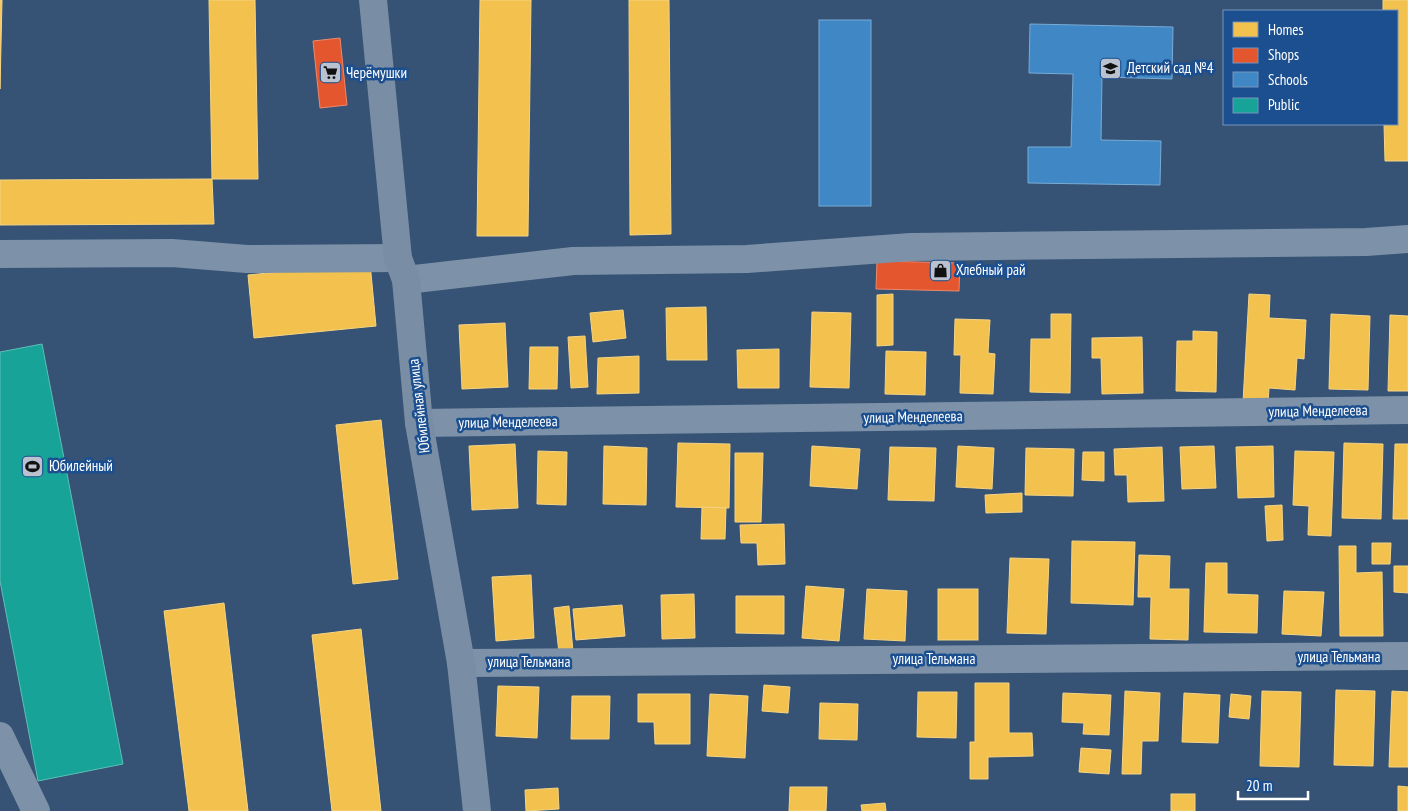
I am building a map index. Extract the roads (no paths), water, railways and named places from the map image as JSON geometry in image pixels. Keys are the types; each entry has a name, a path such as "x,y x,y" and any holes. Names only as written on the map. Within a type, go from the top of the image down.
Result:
{"street":[{"name":"Юбилейная улица","path":"373,0 419,423 461,663 477,811"},
{"path":"0,254 172,253 402,269 573,261 747,259 911,247 1366,242 1408,239"},
{"name":"улица Менделеева","path":"419,423 1408,410"},
{"name":"улица Тельмана","path":"461,663 1408,656"},
{"path":"0,736 36,811"}],"place":[{"name":"Детский сад №4","path":"1111,68"},
{"name":"Черёмушки","path":"330,73"},
{"name":"Хлебный рай","path":"940,270"},
{"name":"Юбилейный","path":"33,466"}]}
